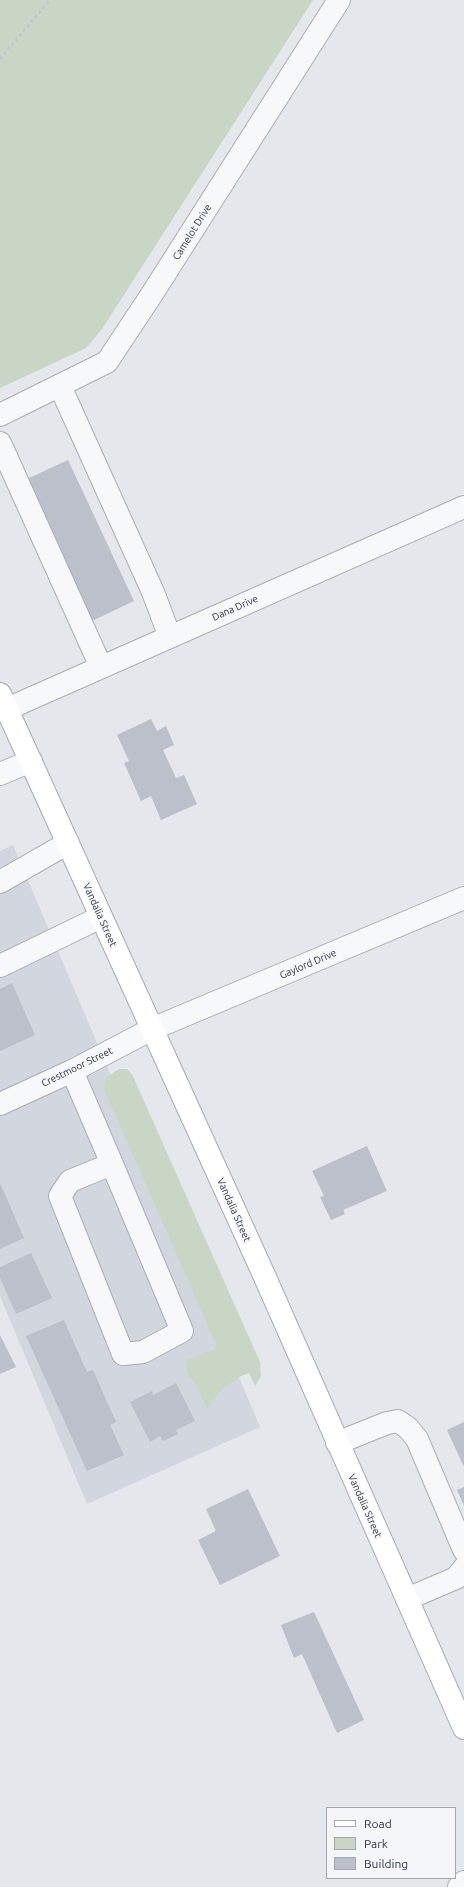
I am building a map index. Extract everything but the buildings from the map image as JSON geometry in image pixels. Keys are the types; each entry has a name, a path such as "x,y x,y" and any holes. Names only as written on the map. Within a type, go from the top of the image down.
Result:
{"main road":[{"name":"Vandalia Street","path":"3,701 260,1268 464,1728"}],"street":[{"name":"Camelot Drive","path":"0,415 107,362 152,294 329,4"},
{"path":"60,386 153,592 170,636"},
{"path":"0,443 101,667"},
{"name":"Dana Drive","path":"3,701 101,667 464,507"},
{"path":"0,774 30,761"},
{"path":"0,882 68,843"},
{"name":"Gaylord Drive","path":"152,1029 464,898"},
{"path":"0,966 101,917"},
{"name":"Crestmoor Street","path":"0,1104 72,1071 152,1029"},
{"path":"72,1071 112,1164 182,1331 143,1352 123,1354 60,1196 70,1181 112,1164"},
{"path":"337,1443 387,1422 398,1421 408,1428 417,1440 464,1550"},
{"path":"407,1598 456,1578 464,1568"},
{"path":"459,1887 464,1882"}],"path":[{"path":"0,59 50,0"}],"shaded area":[{"path":"13,845 260,1427 87,1504 0,1296 0,851"}],"green space":[{"path":"0,0 313,0 102,329 86,348 0,388"},
{"path":"119,1069 127,1069 132,1074 260,1362 261,1376 255,1386 249,1373 241,1376 222,1389 207,1409 195,1382 188,1376 185,1361 215,1349 216,1344 104,1089 106,1078"}]}
